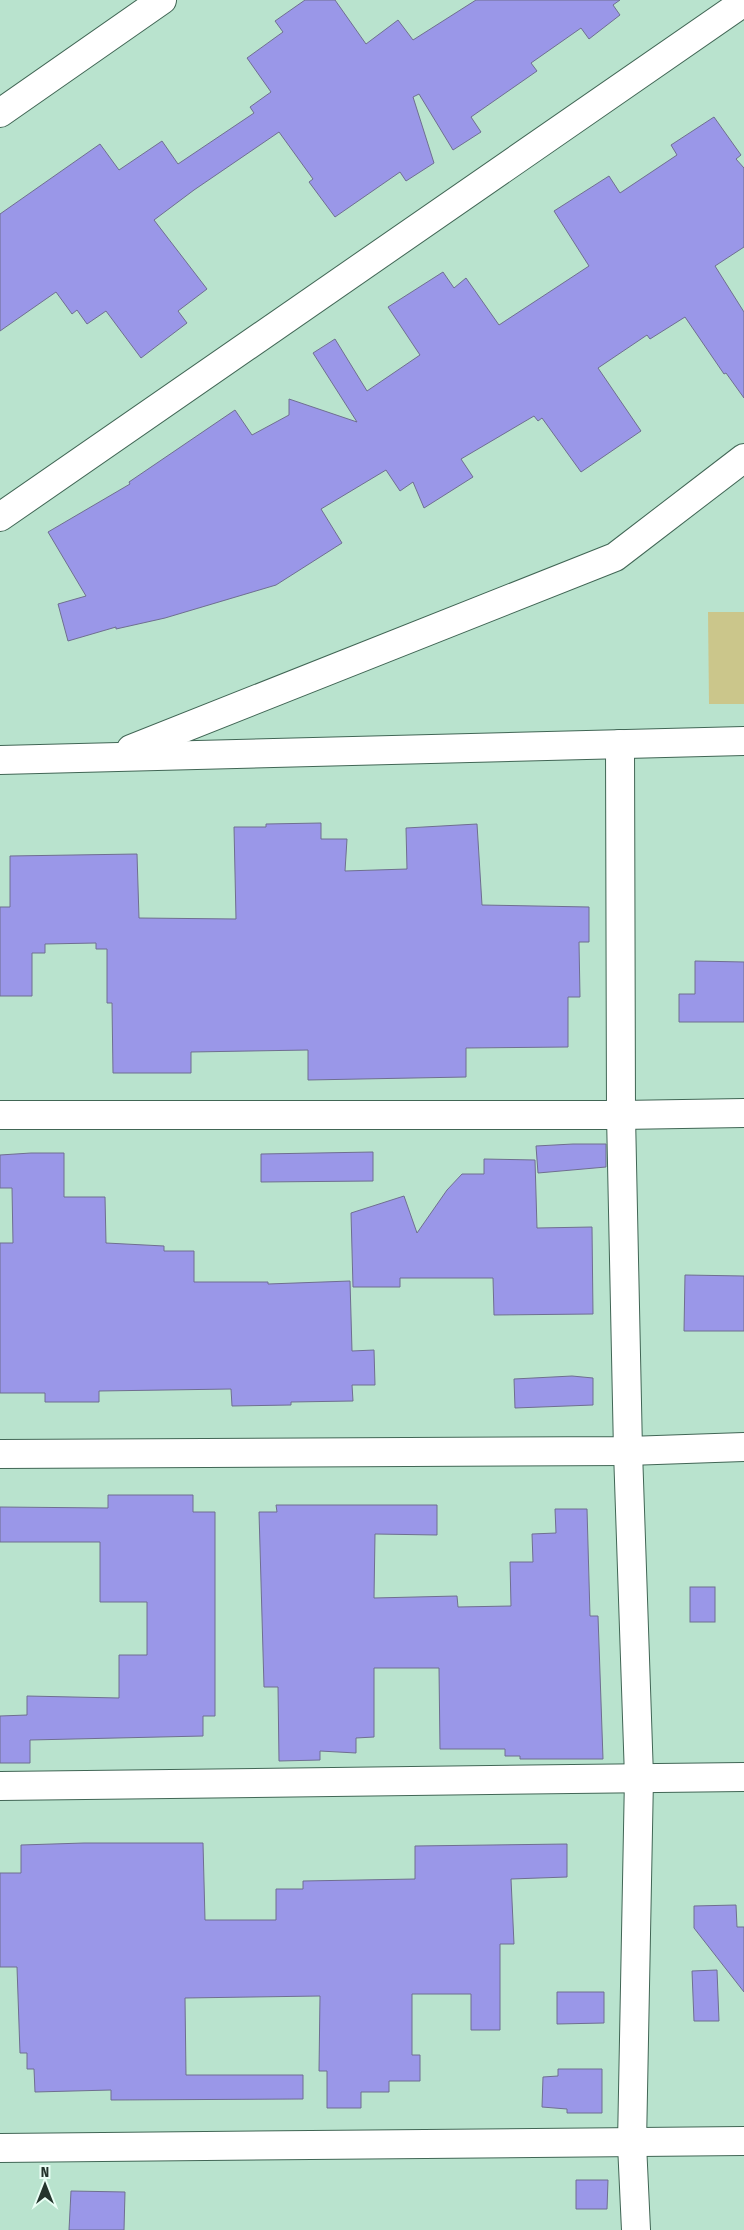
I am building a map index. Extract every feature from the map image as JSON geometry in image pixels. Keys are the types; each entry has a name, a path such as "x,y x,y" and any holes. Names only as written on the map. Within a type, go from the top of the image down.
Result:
{"street":[{"path":"0,113 162,0"},
{"path":"0,517 744,2"},
{"path":"114,756 615,557 744,458"},
{"path":"0,759 744,741"},
{"path":"620,744 621,1115 628,1451 639,1778 632,2144 636,2230"},
{"path":"0,1115 621,1115 744,1113"},
{"path":"0,1454 628,1451 744,1447"},
{"path":"0,1786 744,1777"},
{"path":"0,2148 632,2144 744,2141"}],"shaded area":[{"path":"708,612 744,612 744,704 709,704"}],"building":[{"path":"305,0 335,0 366,44 398,20 413,40 476,0 620,0 613,5 620,15 589,39 581,28 531,63 537,71 471,117 481,132 453,150 419,94 413,97 434,163 406,181 400,172 335,217 309,182 313,179 279,132 194,190 154,220 207,289 178,311 187,323 141,358 106,311 87,324 77,310 72,314 56,292 0,331 0,214 100,144 119,170 162,141 178,164 254,113 250,107 271,92 247,58 283,32 275,21"},
{"path":"714,117 741,155 736,159 744,168 744,247 715,266 744,312 744,398 726,373 724,374 685,317 650,339 647,335 598,368 641,431 581,472 542,418 538,421 534,416 461,459 473,477 424,508 413,482 400,491 386,470 321,509 342,543 276,585 165,618 116,629 116,627 68,641 58,604 86,596 48,532 130,484 129,482 235,410 252,435 289,415 289,399 357,422 313,353 335,339 367,391 420,355 388,307 443,272 454,288 466,278 499,325 589,266 554,211 609,176 620,193 677,155 671,145"},
{"path":"321,823 321,839 347,839 345,871 407,869 406,828 477,824 482,905 589,907 589,942 579,942 580,997 568,997 568,1047 466,1048 466,1077 308,1080 308,1050 191,1052 191,1073 113,1073 112,1003 107,1003 107,949 96,949 96,943 45,944 45,953 32,953 32,996 0,996 0,907 10,907 10,856 137,854 139,918 236,919 234,827 266,827 266,824"},
{"path":"695,961 744,962 744,1022 679,1022 679,994 695,994"},
{"path":"606,1144 606,1167 538,1173 536,1146"},
{"path":"373,1152 373,1181 261,1182 261,1154"},
{"path":"64,1153 64,1197 105,1197 106,1243 164,1246 164,1251 194,1251 194,1282 268,1282 268,1284 350,1281 352,1351 374,1350 375,1385 352,1385 353,1401 291,1402 291,1405 232,1406 231,1389 99,1391 99,1402 45,1402 45,1393 0,1393 0,1243 13,1243 12,1188 0,1188 0,1155"},
{"path":"484,1159 535,1160 537,1228 592,1227 593,1314 494,1315 493,1278 400,1278 400,1287 353,1287 351,1213 404,1196 417,1233 447,1190 462,1174 484,1174"},
{"path":"685,1275 744,1276 744,1331 684,1331"},
{"path":"572,1376 593,1378 593,1405 515,1408 514,1379"},
{"path":"108,1495 193,1495 193,1512 215,1512 215,1716 203,1716 203,1736 30,1740 30,1763 0,1763 0,1716 27,1715 27,1696 119,1698 119,1655 147,1655 147,1602 100,1602 100,1542 0,1542 0,1507 108,1508"},
{"path":"276,1505 437,1505 437,1535 375,1534 374,1598 457,1596 458,1607 511,1606 510,1562 533,1562 532,1534 556,1533 555,1509 587,1509 590,1616 598,1616 603,1759 520,1759 520,1756 505,1756 505,1749 440,1749 439,1668 374,1668 374,1737 356,1738 356,1753 320,1751 320,1760 279,1761 278,1687 264,1687 259,1512 277,1512"},
{"path":"690,1587 715,1587 715,1622 690,1622"},
{"path":"203,1843 205,1920 276,1920 276,1889 303,1889 303,1881 415,1879 415,1846 567,1844 567,1877 511,1879 514,1944 500,1944 500,2030 471,2030 471,1994 412,1994 412,2055 420,2055 420,2081 389,2081 389,2092 361,2092 361,2108 327,2108 327,2071 319,2071 320,1996 185,1998 186,2075 303,2075 303,2099 111,2100 111,2090 35,2092 34,2069 27,2069 27,2053 20,2053 17,1967 0,1967 0,1873 21,1873 21,1845"},
{"path":"736,1905 737,1927 744,1927 744,1992 694,1928 694,1906"},
{"path":"717,1970 719,2021 694,2021 692,1971"},
{"path":"557,1992 604,1992 604,2023 557,2024"},
{"path":"558,2069 602,2069 602,2113 567,2113 567,2109 542,2107 543,2077 558,2076"},
{"path":"576,2180 608,2180 607,2209 576,2209"},
{"path":"71,2191 125,2192 124,2230 69,2230"}]}
